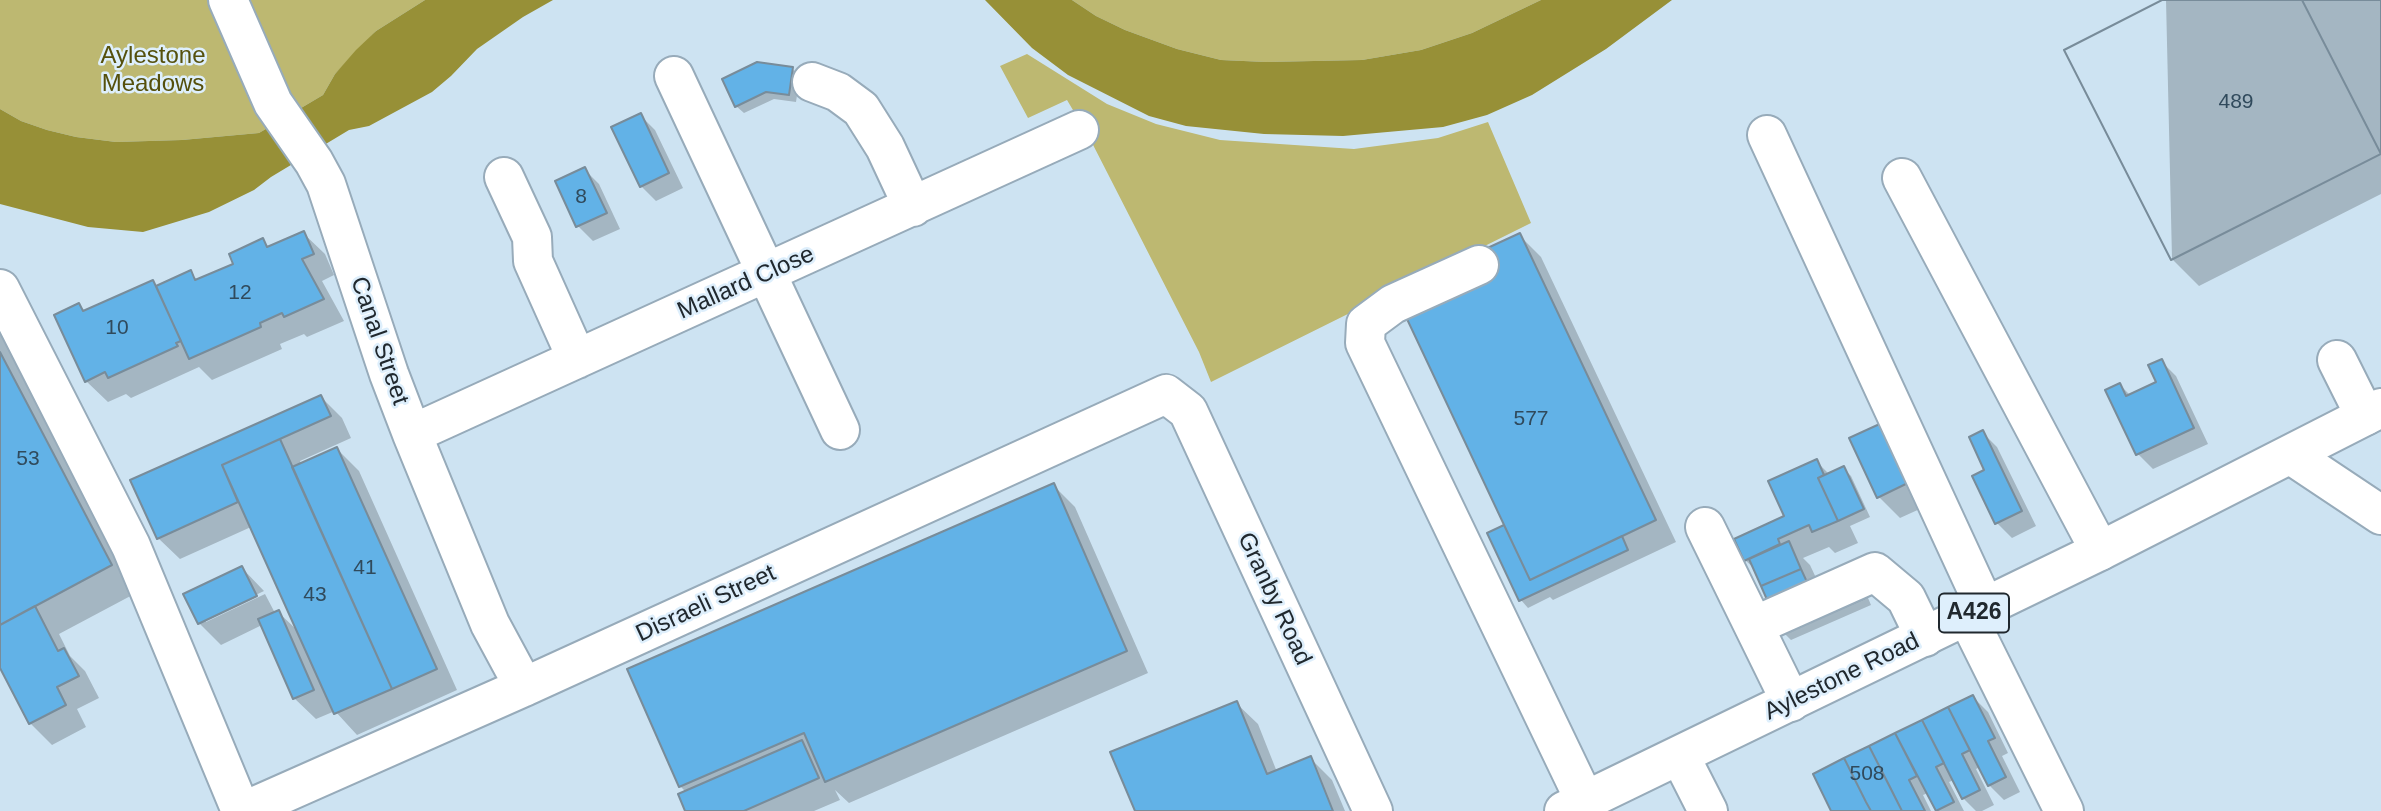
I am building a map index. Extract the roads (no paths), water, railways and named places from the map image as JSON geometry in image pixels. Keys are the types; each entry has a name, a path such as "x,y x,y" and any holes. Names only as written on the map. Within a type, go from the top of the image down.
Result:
{"street":[{"name":"Canal Street","path":"228,0 273,103 326,184 389,374 412,434 490,624 524,687"},
{"path":"674,76 840,430"},
{"path":"812,82 838,92 861,109 885,147 913,207"},
{"name":"Mallard Close","path":"412,434 1079,130"},
{"path":"1767,135 2064,811"},
{"path":"504,177 532,237 533,261 577,359"},
{"path":"1902,178 2100,551"},
{"path":"1479,265 1393,304 1366,324 1365,343 1575,806"},
{"path":"0,289 131,546 243,811"},
{"path":"2337,360 2373,412"},
{"name":"Disraeli Street","path":"243,811 524,687 1166,394"},
{"name":"Granby Road","path":"1166,394 1188,411 1373,811"},
{"name":"Aylestone Road","path":"1575,806 2100,551 2373,412"},
{"path":"2291,455 2381,515"},
{"path":"1706,527 1791,702"},
{"path":"1754,626 1875,572 1906,598 1924,637"},
{"path":"1680,757 1707,811"}],"park label":[{"name":"Aylestone Meadows","path":"153,70"}]}
